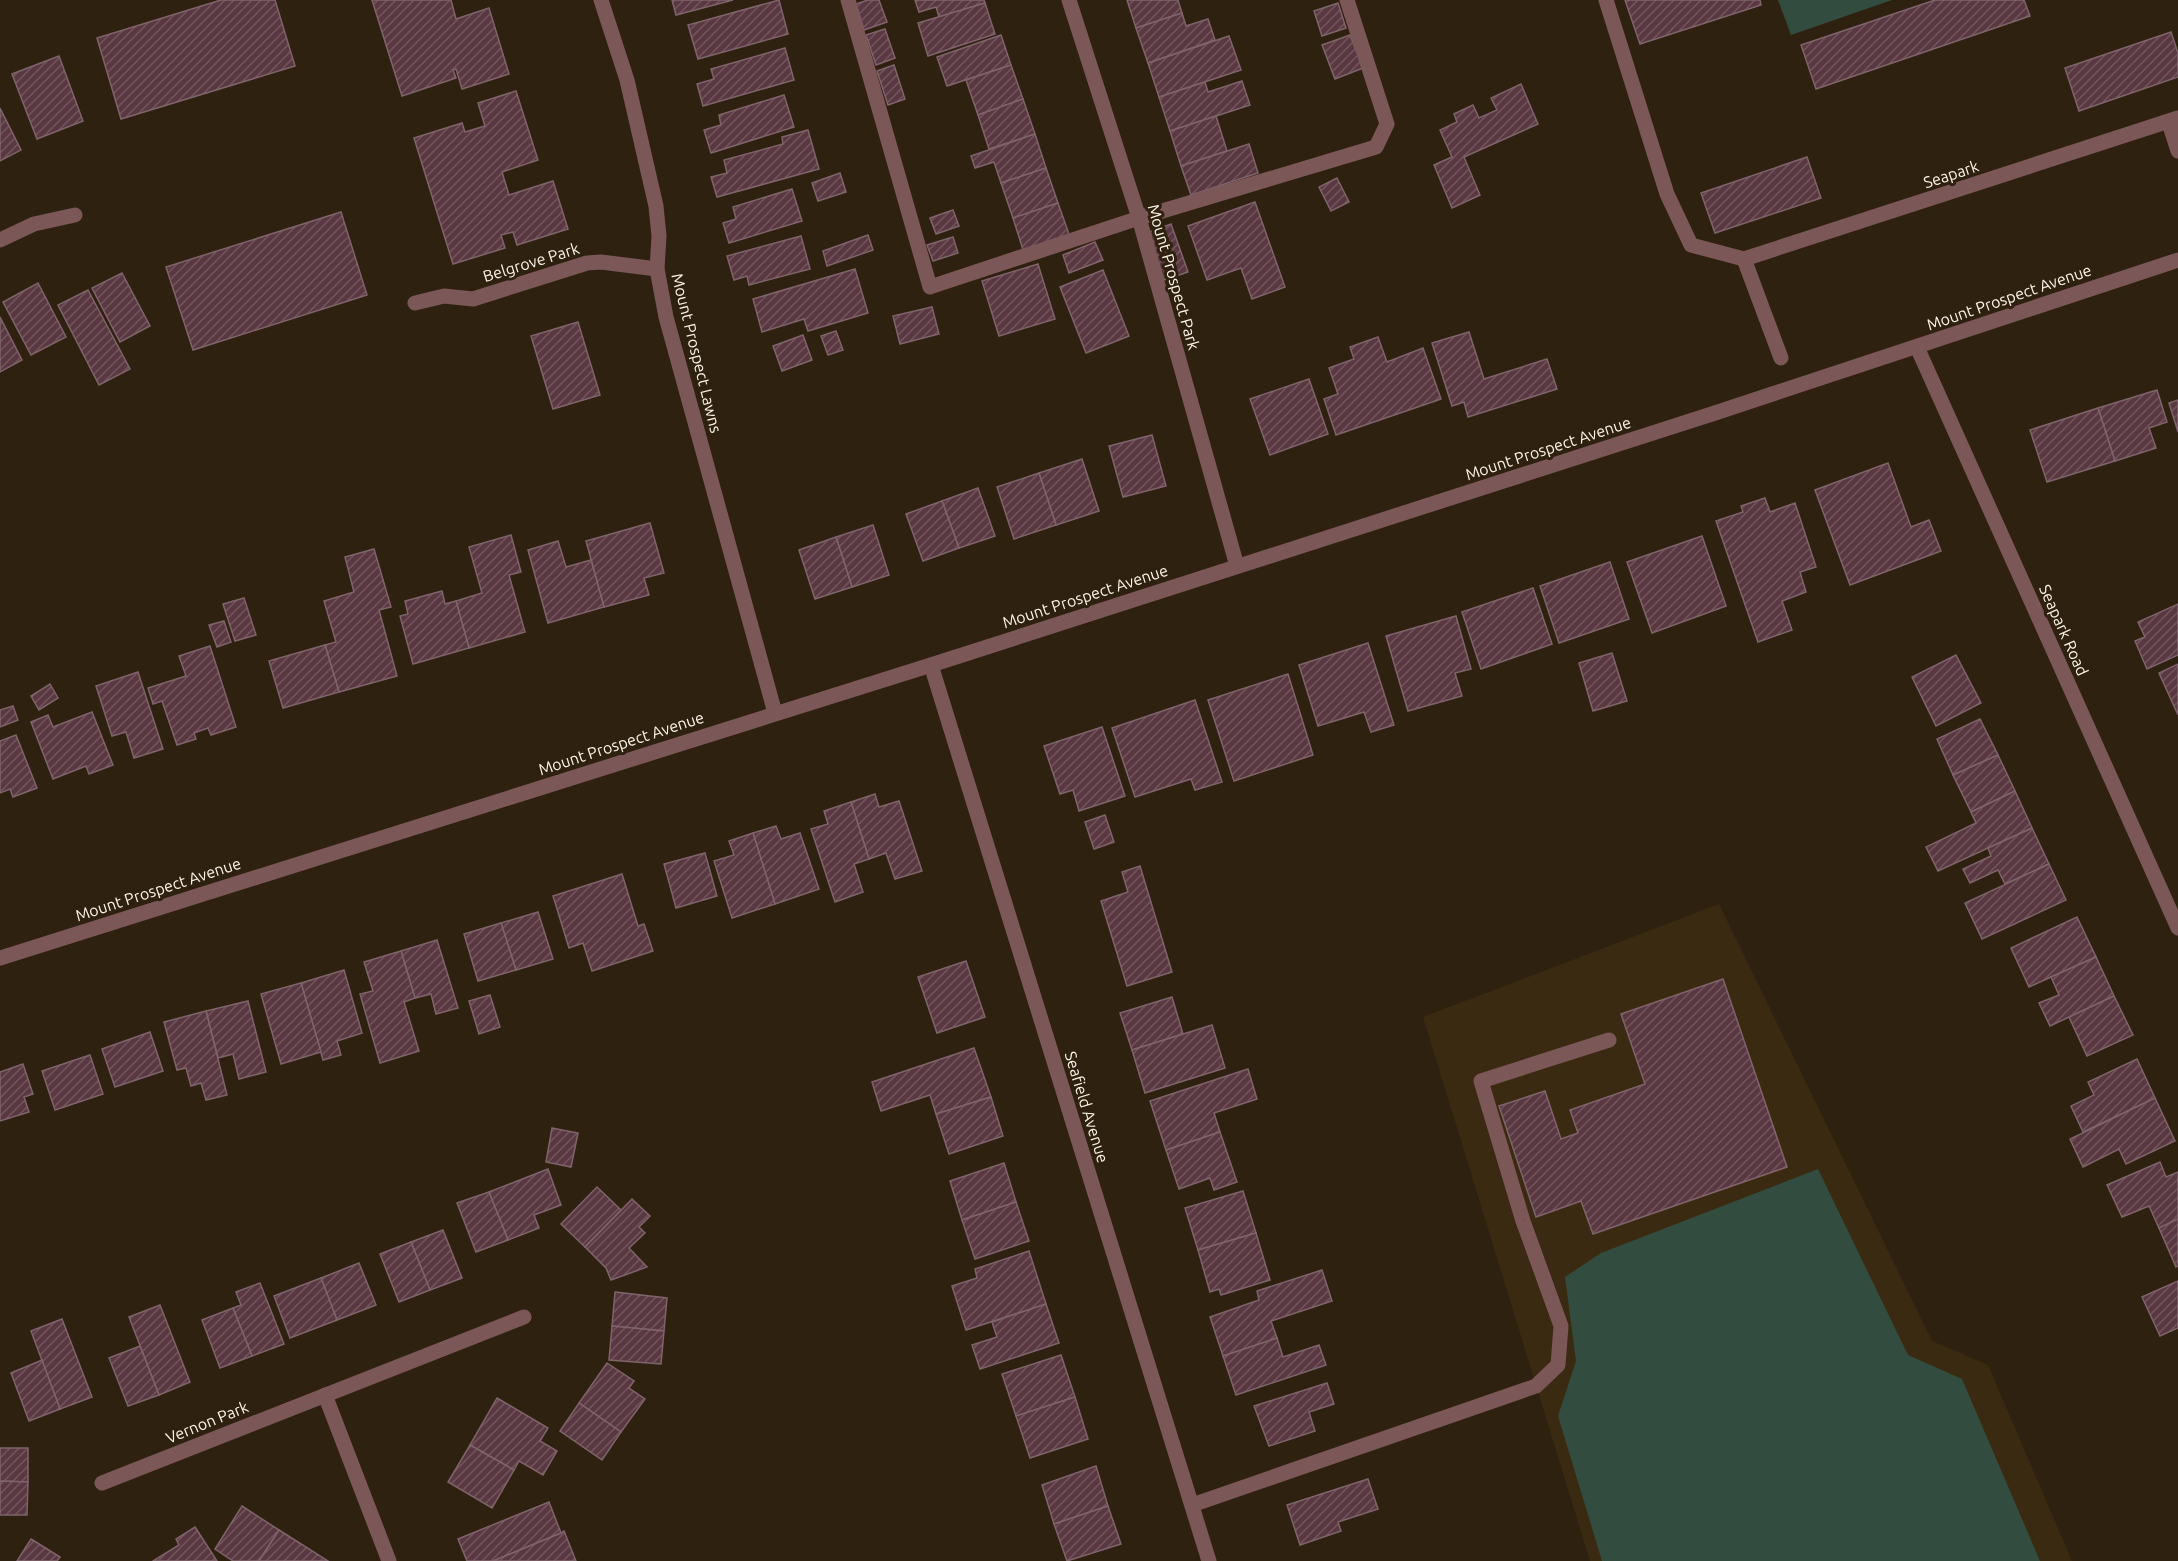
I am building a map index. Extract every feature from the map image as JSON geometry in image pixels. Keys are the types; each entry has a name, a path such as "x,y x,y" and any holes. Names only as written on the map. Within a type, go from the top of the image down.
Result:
{"street":[{"name":"Mount Prospect Lawns","path":"602,0 627,80 656,206 659,236 657,269 666,317 775,713"},
{"path":"848,0 930,287 1139,218 1376,147 1387,124 1347,0"},
{"name":"Mount Prospect Park","path":"1069,0 1139,218 1237,566"},
{"path":"1606,0 1667,194 1691,245 1744,259 1781,358"},
{"name":"Seapark","path":"1744,259 2174,121 2178,151"},
{"path":"0,240 34,224 75,215"},
{"name":"Mount Prospect Avenue","path":"0,958 1237,566 1917,347 2178,260"},
{"name":"Belgrove Park","path":"415,303 444,296 473,299 587,263 601,262 657,269"},
{"name":"Seapark Road","path":"1917,347 2178,928"},
{"name":"Seafield Avenue","path":"931,664 1209,1561"},
{"path":"1192,1505 1536,1386 1558,1365 1561,1326 1523,1221 1481,1081 1609,1040"},
{"name":"Vernon Park","path":"102,1483 524,1317"},
{"path":"325,1395 389,1561"}],"shaded area":[{"path":"1719,904 1932,1341 1988,1365 2072,1561 1590,1561 1423,1017"}],"green space":[{"path":"1778,0 1892,0 1791,35"},
{"path":"1818,1169 1908,1355 1962,1379 2040,1561 1602,1561 1558,1416 1576,1361 1565,1277 1601,1253"}],"building":[{"path":"221,0 275,0 295,66 121,119 97,38"},
{"path":"372,0 451,0 456,19 489,8 509,74 462,89 456,69 453,70 456,78 402,96"},
{"path":"672,0 733,0 676,15"},
{"path":"779,0 788,34 698,59 688,25"},
{"path":"868,0 879,0 887,22 864,30 856,4"},
{"path":"915,0 984,0 985,3 939,17 936,7 919,12"},
{"path":"1127,0 1178,0 1182,13 1136,28"},
{"path":"1625,0 1760,0 1761,5 1640,44"},
{"path":"1935,0 2024,0 2030,16 1816,89 1801,45"},
{"path":"985,3 995,34 928,56 918,23"},
{"path":"1338,3 1346,28 1322,36 1314,11"},
{"path":"1182,13 1186,26 1208,19 1215,40 1148,63 1136,28"},
{"path":"885,29 895,58 876,65 866,35"},
{"path":"2171,32 2178,53 2178,77 2079,111 2065,68"},
{"path":"1001,35 1011,65 947,86 937,57"},
{"path":"1350,35 1363,68 1335,79 1322,45"},
{"path":"1229,36 1241,70 1159,97 1148,63"},
{"path":"785,48 794,80 703,106 697,84 714,79 711,69"},
{"path":"59,56 83,121 37,139 12,74"},
{"path":"894,65 905,99 888,105 877,71"},
{"path":"1011,65 1023,99 978,115 966,80"},
{"path":"1242,81 1250,105 1170,131 1159,97 1205,82 1208,92"},
{"path":"1521,84 1538,124 1464,157 1480,195 1452,208 1434,165 1452,157 1440,130 1457,122 1454,114 1473,105 1479,118 1497,110 1491,98"},
{"path":"516,91 538,160 502,172 509,195 553,181 568,229 517,245 513,232 501,235 505,248 453,264 414,138 462,123 465,132 485,126 478,103"},
{"path":"784,95 794,127 711,153 704,130 721,125 719,115"},
{"path":"1023,99 1035,134 989,149 978,115"},
{"path":"0,108 21,150 0,161"},
{"path":"1216,116 1227,151 1181,166 1170,131"},
{"path":"808,130 819,169 717,197 711,177 727,173 724,160 783,144 782,137"},
{"path":"1035,134 1046,168 1001,183 994,162 975,168 971,156"},
{"path":"1249,144 1258,173 1191,195 1181,166"},
{"path":"1807,157 1821,198 1715,233 1701,193"},
{"path":"1046,168 1058,203 1013,218 1001,183"},
{"path":"840,173 846,192 818,201 812,183"},
{"path":"1337,178 1349,202 1331,211 1319,187"},
{"path":"792,189 802,221 729,243 723,223 736,219 733,207"},
{"path":"1255,202 1285,287 1252,299 1241,268 1207,280 1188,226"},
{"path":"1058,203 1070,237 1024,253 1013,218"},
{"path":"953,210 959,226 936,234 930,218"},
{"path":"341,212 367,295 193,350 166,267"},
{"path":"1171,224 1188,272 1164,280 1147,233"},
{"path":"868,235 873,250 827,266 823,251"},
{"path":"801,236 810,269 749,285 747,276 734,280 727,256"},
{"path":"953,237 958,253 933,261 927,245"},
{"path":"1095,242 1103,260 1069,273 1063,255"},
{"path":"1038,264 1055,319 999,336 982,281"},
{"path":"855,269 868,313 808,331 804,319 762,332 753,299"},
{"path":"1103,270 1129,336 1086,353 1060,287"},
{"path":"122,273 150,326 120,342 92,288"},
{"path":"38,283 66,337 31,355 3,302"},
{"path":"88,290 130,369 99,385 58,305"},
{"path":"932,307 939,334 900,344 893,316"},
{"path":"0,317 22,360 0,372"},
{"path":"578,322 600,395 553,409 531,336"},
{"path":"836,331 843,350 828,355 821,336"},
{"path":"1469,332 1484,379 1547,359 1557,389 1468,417 1464,402 1452,406 1432,343"},
{"path":"803,335 812,360 782,371 773,346"},
{"path":"1378,337 1387,362 1423,348 1441,399 1336,435 1324,399 1338,394 1329,368 1354,359 1350,347"},
{"path":"1309,379 1328,434 1270,455 1250,399"},
{"path":"2157,390 2167,422 2149,428 2156,448 2115,461 2098,408"},
{"path":"2178,400 2178,432 2169,403"},
{"path":"2098,408 2115,461 2047,482 2030,430"},
{"path":"1152,435 1166,486 1123,497 1109,446"},
{"path":"1082,459 1099,511 1056,525 1039,473"},
{"path":"1888,463 1911,527 1929,520 1941,551 1850,585 1815,490"},
{"path":"1039,473 1056,525 1014,539 997,487"},
{"path":"978,488 995,536 959,548 942,501"},
{"path":"1765,498 1770,512 1795,503 1816,567 1800,572 1806,592 1782,601 1792,630 1758,642 1716,521 1743,512 1741,506"},
{"path":"942,501 959,548 923,561 906,514"},
{"path":"650,523 664,573 644,578 649,595 604,607 586,541"},
{"path":"873,525 889,575 852,587 836,537"},
{"path":"511,535 521,572 509,575 525,632 469,648 456,601 482,593 469,547"},
{"path":"1702,536 1726,606 1652,633 1627,562"},
{"path":"836,537 852,587 815,599 799,550"},
{"path":"558,541 566,567 591,560 604,607 548,623 528,550"},
{"path":"374,549 391,607 379,610 397,676 339,692 325,645 336,642 324,601 354,592 345,557"},
{"path":"1610,562 1629,619 1559,643 1540,586"},
{"path":"1533,588 1552,644 1481,669 1462,612"},
{"path":"442,591 445,604 456,601 469,648 413,664 400,616 408,614 405,601"},
{"path":"244,598 256,635 235,641 223,604"},
{"path":"2178,604 2178,655 2147,669 2135,641 2145,637 2138,622"},
{"path":"1456,616 1471,669 1455,673 1462,696 1408,711 1386,636"},
{"path":"224,621 231,642 217,647 209,625"},
{"path":"1368,643 1394,725 1371,732 1364,712 1318,726 1299,665"},
{"path":"325,645 339,692 283,708 269,661"},
{"path":"210,646 236,727 211,735 208,728 194,733 196,739 177,745 162,701 153,704 148,688 186,676 179,656"},
{"path":"1612,653 1627,701 1593,711 1579,663"},
{"path":"1956,655 1981,703 1936,726 1912,677"},
{"path":"2178,664 2178,715 2159,673"},
{"path":"138,672 163,749 134,758 126,732 112,736 96,686"},
{"path":"1288,674 1313,755 1234,781 1208,700"},
{"path":"50,684 58,698 39,710 31,696"},
{"path":"1195,700 1222,782 1195,790 1191,779 1135,797 1112,728"},
{"path":"13,706 18,720 0,727 0,710"},
{"path":"92,712 113,765 89,774 86,766 53,779 31,722 48,715 53,727"},
{"path":"1980,719 1998,755 1953,775 1937,739"},
{"path":"1102,727 1125,796 1079,811 1073,790 1060,794 1044,746"},
{"path":"16,735 37,788 13,797 10,789 0,793 0,741"},
{"path":"1998,755 2015,791 1971,812 1953,775"},
{"path":"2015,791 2032,828 1938,871 1926,847 1976,823 1971,812"},
{"path":"875,794 879,807 899,801 922,871 895,879 886,853 869,859 851,802"},
{"path":"851,802 869,859 854,864 863,892 835,902 811,829 828,824 824,811"},
{"path":"1105,815 1114,842 1094,849 1085,822"},
{"path":"776,826 781,839 800,833 819,889 775,904 753,833"},
{"path":"2032,828 2049,864 2005,884 1998,870 1970,883 1963,869 1991,856 1988,848"},
{"path":"753,833 775,904 732,918 714,861 734,855 729,841"},
{"path":"705,853 717,896 676,908 664,864"},
{"path":"2049,864 2066,900 1982,939 1965,903"},
{"path":"1140,866 1172,972 1127,986 1101,901 1128,892 1122,872"},
{"path":"622,874 638,926 644,924 653,951 592,971 583,943 569,948 553,896"},
{"path":"538,912 553,959 516,970 501,923"},
{"path":"2077,917 2096,957 2029,987 2011,948"},
{"path":"501,923 516,970 478,981 464,934"},
{"path":"437,940 458,1008 436,1014 431,994 415,998 401,951"},
{"path":"401,951 415,998 404,1002 419,1051 380,1063 360,994 373,991 364,962"},
{"path":"2096,957 2114,996 2050,1026 2039,1003 2059,995 2051,977"},
{"path":"966,961 985,1017 937,1033 918,977"},
{"path":"344,970 362,1033 337,1041 341,1055 323,1060 301,983"},
{"path":"1723,979 1787,1167 1593,1234 1581,1201 1536,1217 1499,1106 1545,1091 1561,1139 1578,1133 1570,1110 1645,1084 1621,1014"},
{"path":"301,983 321,1052 281,1064 261,994"},
{"path":"490,995 500,1027 479,1034 469,1001"},
{"path":"2114,996 2133,1035 2087,1056 2069,1017"},
{"path":"1172,997 1183,1034 1132,1050 1120,1013"},
{"path":"248,1001 266,1072 239,1079 233,1054 218,1058 206,1011"},
{"path":"206,1011 227,1095 206,1100 201,1083 191,1086 186,1068 177,1070 164,1022"},
{"path":"1212,1025 1225,1068 1145,1093 1132,1050"},
{"path":"150,1032 163,1071 115,1087 102,1049"},
{"path":"974,1048 991,1097 936,1114 930,1095 881,1111 872,1082"},
{"path":"90,1055 103,1094 55,1110 42,1071"},
{"path":"2137,1059 2155,1098 2083,1132 2071,1106 2094,1095 2088,1082"},
{"path":"23,1064 33,1094 24,1097 29,1112 0,1121 0,1072"},
{"path":"1248,1069 1257,1099 1214,1113 1220,1132 1166,1150 1150,1101"},
{"path":"991,1097 1003,1136 949,1154 936,1114"},
{"path":"2155,1098 2175,1141 2126,1164 2119,1149 2083,1167 2070,1139"},
{"path":"552,1128 578,1133 571,1167 546,1162"},
{"path":"1220,1132 1237,1182 1214,1190 1210,1178 1179,1189 1166,1150"},
{"path":"2160,1162 2166,1177 2178,1172 2178,1219 2159,1228 2149,1206 2122,1217 2107,1185"},
{"path":"1004,1163 1016,1202 962,1220 950,1181"},
{"path":"548,1169 561,1205 534,1215 539,1228 508,1240 489,1192"},
{"path":"597,1187 621,1210 585,1247 561,1224"},
{"path":"1243,1191 1256,1233 1198,1250 1185,1208"},
{"path":"489,1192 508,1240 476,1252 457,1203"},
{"path":"632,1199 650,1216 639,1227 645,1233 629,1248 647,1267 611,1280 606,1268 585,1247"},
{"path":"1016,1202 1029,1241 975,1259 962,1220"},
{"path":"2178,1219 2178,1266 2176,1267 2159,1228"},
{"path":"443,1230 462,1278 430,1290 411,1242"},
{"path":"1256,1233 1270,1280 1221,1295 1219,1289 1210,1292 1198,1250"},
{"path":"411,1242 430,1290 399,1302 380,1254"},
{"path":"1029,1251 1046,1304 966,1330 952,1286 977,1278 975,1269"},
{"path":"359,1263 376,1305 337,1320 321,1278"},
{"path":"1322,1270 1332,1301 1271,1321 1277,1338 1223,1356 1210,1317 1259,1300 1257,1291"},
{"path":"321,1278 337,1320 290,1338 274,1296"},
{"path":"2178,1281 2178,1328 2160,1336 2142,1297"},
{"path":"260,1283 284,1344 252,1356 233,1308 241,1305 236,1292"},
{"path":"615,1292 667,1298 664,1331 612,1326"},
{"path":"1046,1304 1059,1343 980,1369 972,1345 997,1337 992,1322"},
{"path":"160,1305 190,1382 159,1395 129,1317"},
{"path":"233,1308 252,1356 220,1368 202,1320"},
{"path":"62,1319 92,1397 60,1409 31,1331"},
{"path":"612,1326 664,1331 661,1364 609,1360"},
{"path":"1277,1338 1283,1357 1319,1345 1326,1365 1236,1395 1223,1356"},
{"path":"140,1346 159,1395 128,1406 109,1358"},
{"path":"1061,1355 1075,1397 1016,1416 1002,1374"},
{"path":"42,1360 60,1409 29,1421 11,1373"},
{"path":"607,1363 634,1381 629,1388 645,1399 621,1432 579,1403"},
{"path":"1327,1383 1334,1404 1309,1412 1315,1431 1269,1446 1254,1406"},
{"path":"1075,1397 1088,1439 1030,1458 1016,1416"},
{"path":"497,1398 548,1428 540,1441 557,1451 543,1475 519,1461 514,1470 470,1445"},
{"path":"579,1403 621,1432 602,1460 560,1431"},
{"path":"470,1445 514,1470 492,1508 448,1482"},
{"path":"0,1448 28,1448 28,1482 0,1481"},
{"path":"1096,1466 1108,1506 1054,1524 1042,1485"},
{"path":"1368,1479 1378,1509 1338,1522 1341,1531 1300,1545 1287,1505"},
{"path":"0,1481 28,1482 27,1515 0,1515"},
{"path":"549,1502 561,1533 493,1561 467,1561 458,1539"},
{"path":"242,1506 279,1530 259,1561 233,1561 215,1549"},
{"path":"1108,1506 1121,1544 1067,1561 1054,1524"},
{"path":"195,1527 217,1561 153,1561 179,1545 176,1539"},
{"path":"279,1530 328,1561 259,1561"},
{"path":"564,1531 576,1561 493,1561 561,1533"},
{"path":"31,1539 60,1557 57,1561 17,1561"}]}
